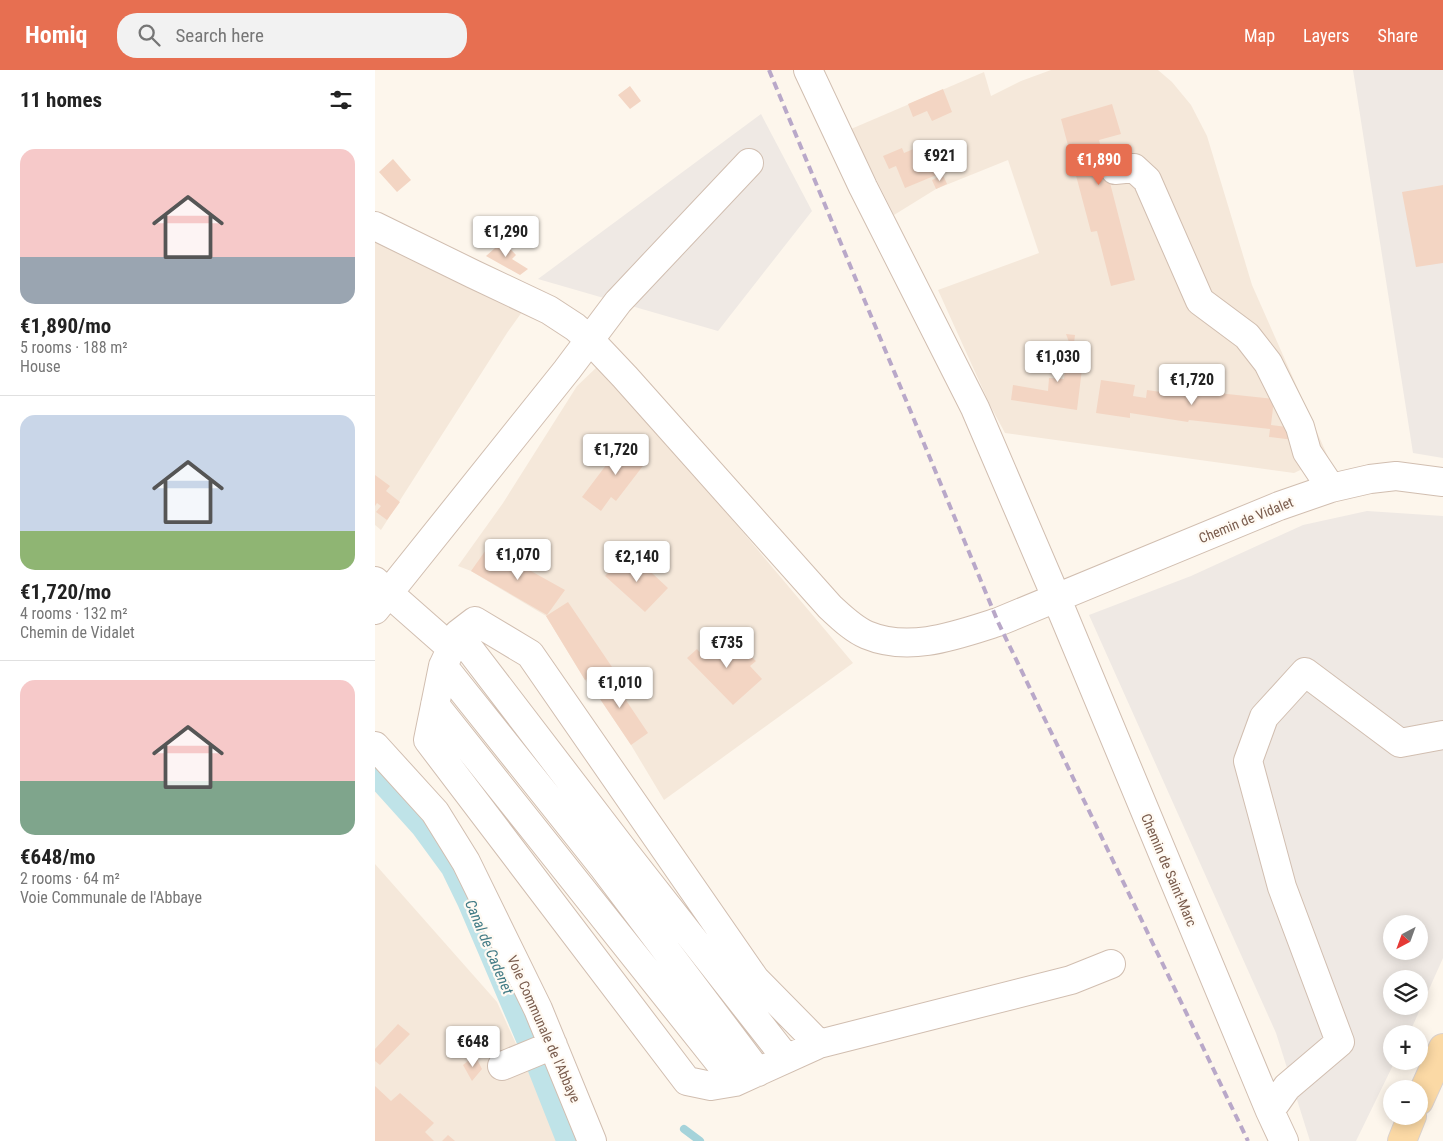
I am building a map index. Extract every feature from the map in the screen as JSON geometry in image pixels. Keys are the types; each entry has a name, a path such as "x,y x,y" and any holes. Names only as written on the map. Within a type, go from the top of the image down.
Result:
{"main road":[{"path":"1428,1081 1443,1048"},
{"path":"1402,1141 1408,1125"}],"street":[{"name":"Chemin de Saint-Marc","path":"808,70 863,188 975,408 1284,1141"},
{"path":"749,163 618,302 567,370 380,594 450,649 614,859 786,1058"},
{"path":"1115,170 1134,168 1147,180 1200,301 1247,336 1268,363 1300,427 1307,452 1331,488"},
{"name":"Chemin de Vidalet","path":"375,226 549,310 575,327 625,377 824,600 849,623 865,634 881,639 902,642 935,640 998,622 1279,506 1331,488 1370,479 1396,476 1443,482"},
{"path":"819,1044 755,979 530,654 475,622 450,649 428,740 687,1080 711,1086 746,1077 819,1044 1071,980 1111,964"},
{"path":"1270,1111 1287,1087 1339,1042 1282,887 1247,761 1264,717 1305,672 1400,743 1443,735"},
{"path":"435,705 580,886 746,1077"},
{"name":"Voie Communale de l'Abbaye","path":"375,746 435,812 466,862 538,1008 592,1141"},
{"path":"555,907 651,829"},
{"path":"614,859 746,1077"},
{"path":"510,1063 552,1046"}],"shaded area":[{"path":"1051,70 1158,70 1172,82 1191,105 1207,136 1252,285 1328,457 1294,473 1005,433 990,405 938,290 1039,253 1008,160 936,189 894,215 851,129 984,72 991,96 1021,81"},
{"path":"1353,70 1443,70 1443,458 1413,453"},
{"path":"761,114 812,211 718,331 538,279"},
{"path":"375,242 522,312 381,530 375,525"},
{"path":"597,367 613,380 656,429 853,663 664,800 631,745 592,687 585,680 546,616 471,571 458,566 503,503 577,386"},
{"path":"1367,511 1443,516 1443,958 1428,992 1428,970 1383,970 1383,1015 1418,1015 1413,1025 1383,1025 1383,1070 1391,1070 1386,1080 1383,1080 1383,1086 1356,1141 1310,1141 1276,1033 1089,615 1191,576 1303,525"},
{"path":"375,864 497,1002 560,1141 375,1141"}],"building":[{"path":"630,86 641,101 630,109 618,95"},
{"path":"943,89 952,112 932,121 927,111 913,117 908,104"},
{"path":"1112,104 1121,134 1099,140 1135,280 1111,286 1097,231 1091,232 1061,119"},
{"path":"935,140 946,171 905,188 896,166 889,169 883,156 902,148 904,153"},
{"path":"393,159 411,180 397,192 379,172"},
{"path":"943,175 947,184 936,189 932,180"},
{"path":"1443,185 1443,263 1416,267 1402,192"},
{"path":"503,241 516,255 512,259 528,269 520,275 486,256"},
{"path":"1066,334 1075,335 1074,343 1085,344 1077,410 1011,400 1013,385 1048,391 1049,378 1064,379 1069,342"},
{"path":"1191,372 1212,375 1219,382 1218,393 1274,399 1271,425 1295,428 1294,440 1269,437 1270,429 1189,420 1188,422 1130,413 1130,418 1096,413 1101,380 1135,385 1133,396 1146,398 1147,390 1182,395 1192,390"},
{"path":"625,440 649,458 616,501 611,497 601,511 582,497"},
{"path":"375,475 390,486 386,491 400,502 387,520 376,512 381,506 377,503 375,506"},
{"path":"488,547 565,590 547,615 471,571"},
{"path":"624,556 635,566 639,561 668,588 645,612 605,576"},
{"path":"568,602 612,667 585,680 546,616"},
{"path":"725,634 756,661 750,666 762,679 733,705 687,658 697,649 703,656"},
{"path":"607,672 648,733 631,745 592,687"},
{"path":"398,1024 410,1034 380,1065 375,1061 375,1049"},
{"path":"475,1055 482,1069 472,1081 463,1065"},
{"path":"375,1086 391,1101 400,1093 434,1123 425,1132 434,1141 375,1141"},
{"path":"448,1135 455,1141 442,1141"}],"waterway":[{"name":"Canal de Cadenet","path":"375,773 423,826 453,867 529,1040 569,1141"},
{"path":"684,1129 700,1141"}],"railway":[{"path":"769,70 998,622 1248,1141"}]}
